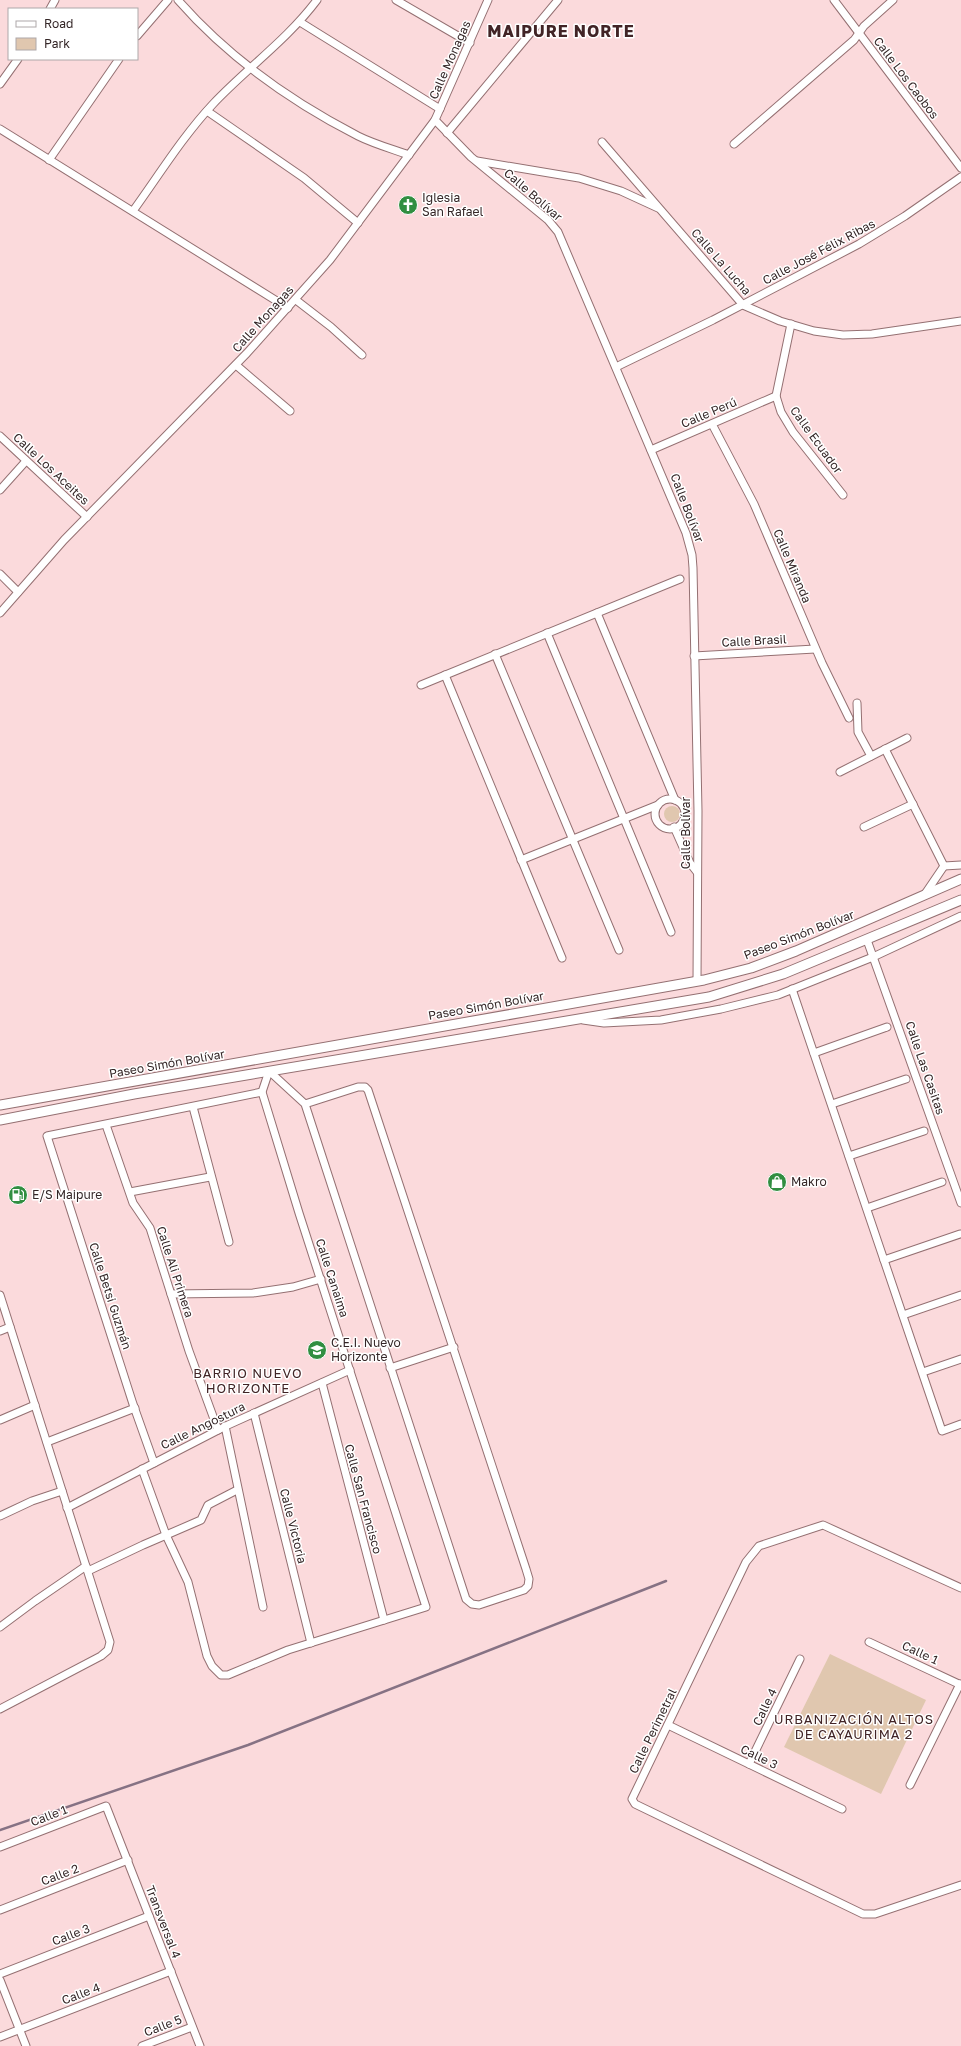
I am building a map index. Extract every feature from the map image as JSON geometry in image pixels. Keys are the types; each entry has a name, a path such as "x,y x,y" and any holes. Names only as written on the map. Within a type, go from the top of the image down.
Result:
{"main road":[{"name":"Paseo Simón Bolívar","path":"0,1105 697,981 751,968 779,958 961,879"},
{"name":"Paseo Simón Bolívar","path":"0,1120 134,1094 579,1020 698,998 744,987 783,974 961,900"},
{"path":"697,981 698,998"},
{"path":"267,1058 269,1071"}],"street":[{"path":"138,35 168,0"},
{"path":"178,0 203,27 252,68 305,104 358,136 409,155"},
{"path":"133,211 189,132 207,111 300,22 317,0"},
{"path":"396,0 470,43"},
{"name":"Calle Monagas","path":"0,613 86,517 236,365 296,300 358,223 434,120 470,43 488,0"},
{"path":"447,133 558,0"},
{"name":"Calle Los Caobos","path":"834,0 961,168"},
{"path":"734,144 854,40 892,0"},
{"path":"300,22 440,109"},
{"path":"0,84 17,60"},
{"path":"49,160 118,60"},
{"path":"207,111 294,171 358,223"},
{"name":"Calle Bolívar","path":"434,120 476,161 548,220 558,232 686,533 692,555 697,872 697,981"},
{"path":"0,129 288,308"},
{"path":"602,142 660,209"},
{"name":"Calle La Lucha","path":"476,161 579,178 621,191 660,209 743,305 791,324 827,334 856,335 961,321"},
{"name":"Calle José Félix Ribas","path":"616,367 743,305 886,229 961,177"},
{"path":"296,300 331,327 362,355"},
{"path":"776,396 791,324"},
{"path":"236,365 290,411"},
{"name":"Calle Perú","path":"651,450 776,396"},
{"name":"Calle Ecuador","path":"776,396 781,412 793,432 843,496"},
{"name":"Calle Miranda","path":"712,424 754,504 815,649 849,718"},
{"name":"Calle Los Aceites","path":"0,436 86,517"},
{"path":"0,490 26,461"},
{"path":"0,574 18,592"},
{"path":"421,685 680,579"},
{"path":"597,613 675,800"},
{"path":"547,633 671,932"},
{"name":"Calle Brasil","path":"694,656 815,649"},
{"path":"495,654 619,950"},
{"path":"445,675 562,958"},
{"path":"857,703 858,732 872,756"},
{"path":"840,772 907,738"},
{"path":"885,749 944,866"},
{"path":"521,860 658,805 668,799 675,800 681,804 684,815 682,822 674,828 665,827 659,823 655,812 658,805"},
{"path":"864,827 913,804"},
{"path":"674,828 690,863 697,872"},
{"path":"944,866 961,865"},
{"path":"924,895 944,866"},
{"name":"Paseo Simón Bolívar","path":"579,1020 604,1023 661,1020 729,1007 778,995 873,957 961,916"},
{"name":"Calle Las Casitas","path":"867,940 961,1203"},
{"path":"792,989 942,1431 961,1424"},
{"path":"814,1053 887,1027"},
{"path":"106,1125 262,1092 269,1071 305,1104 466,1599 469,1603 476,1605 527,1588 529,1578 454,1347 367,1088 358,1087 305,1104"},
{"path":"832,1104 906,1079"},
{"name":"Calle Canaima","path":"262,1092 426,1607 384,1620"},
{"path":"193,1107 210,1177 229,1242"},
{"name":"Calle Betsi Guzmán","path":"106,1125 47,1136 154,1463"},
{"name":"Calle Ali Primera","path":"106,1125 136,1208 150,1228 189,1351 222,1428 263,1607"},
{"path":"849,1156 924,1130"},
{"path":"130,1192 210,1177"},
{"path":"867,1208 942,1182"},
{"path":"884,1260 960,1234"},
{"path":"171,1294 267,1291 292,1287 321,1279"},
{"path":"0,1295 110,1638 109,1646 101,1656 0,1709"},
{"path":"903,1315 961,1295"},
{"path":"0,1331 10,1327"},
{"path":"390,1368 454,1347"},
{"path":"923,1372 961,1359"},
{"name":"Calle Angostura","path":"68,1508 222,1428 350,1370"},
{"name":"Calle San Francisco","path":"322,1383 384,1620"},
{"path":"0,1420 35,1405"},
{"path":"47,1442 135,1408"},
{"name":"Calle Victoria","path":"254,1413 311,1643"},
{"path":"142,1469 166,1535 188,1582 207,1656 218,1672 228,1675 276,1654 384,1620"},
{"path":"0,1627 35,1601 87,1569 201,1520 208,1505 237,1490"},
{"path":"0,1516 32,1501 62,1491"},
{"name":"Calle Perimetral","path":"961,1588 823,1525 758,1546 746,1562 632,1799 635,1804 866,1914 875,1914 961,1885"},
{"name":"Calle 1","path":"869,1642 960,1684"},
{"name":"Calle 4","path":"749,1764 800,1659"},
{"path":"910,1785 960,1684"},
{"name":"Calle 3","path":"668,1725 842,1809"},
{"name":"Calle 1","path":"0,1847 106,1806"},
{"name":"Transversal 4","path":"106,1806 200,2046"},
{"name":"Calle 2","path":"0,1910 128,1860"},
{"name":"Calle 3","path":"0,1974 149,1916"},
{"name":"Calle 4","path":"0,2037 171,1971"},
{"path":"0,1980 26,2046"},
{"name":"Calle 5","path":"142,2046 192,2027"}],"green space":[{"path":"672,806 678,808 680,814 678,820 672,822 666,820 664,814 666,808"},
{"path":"830,1654 926,1700 881,1794 784,1747"}],"waterway":[{"path":"0,1830 248,1745 666,1581"}],"place":[{"name":"Iglesia San Rafael","path":"408,205"},
{"name":"Makro","path":"777,1182"},
{"name":"E/S Maipure","path":"18,1195"},
{"name":"C.E.I. Nuevo Horizonte","path":"317,1350"}],"district":[{"name":"MAIPURE NORTE","path":"561,31"},
{"name":"BARRIO NUEVO HORIZONTE","path":"248,1380"},
{"name":"URBANIZACIÓN ALTOS DE CAYAURIMA 2","path":"854,1726"}]}
